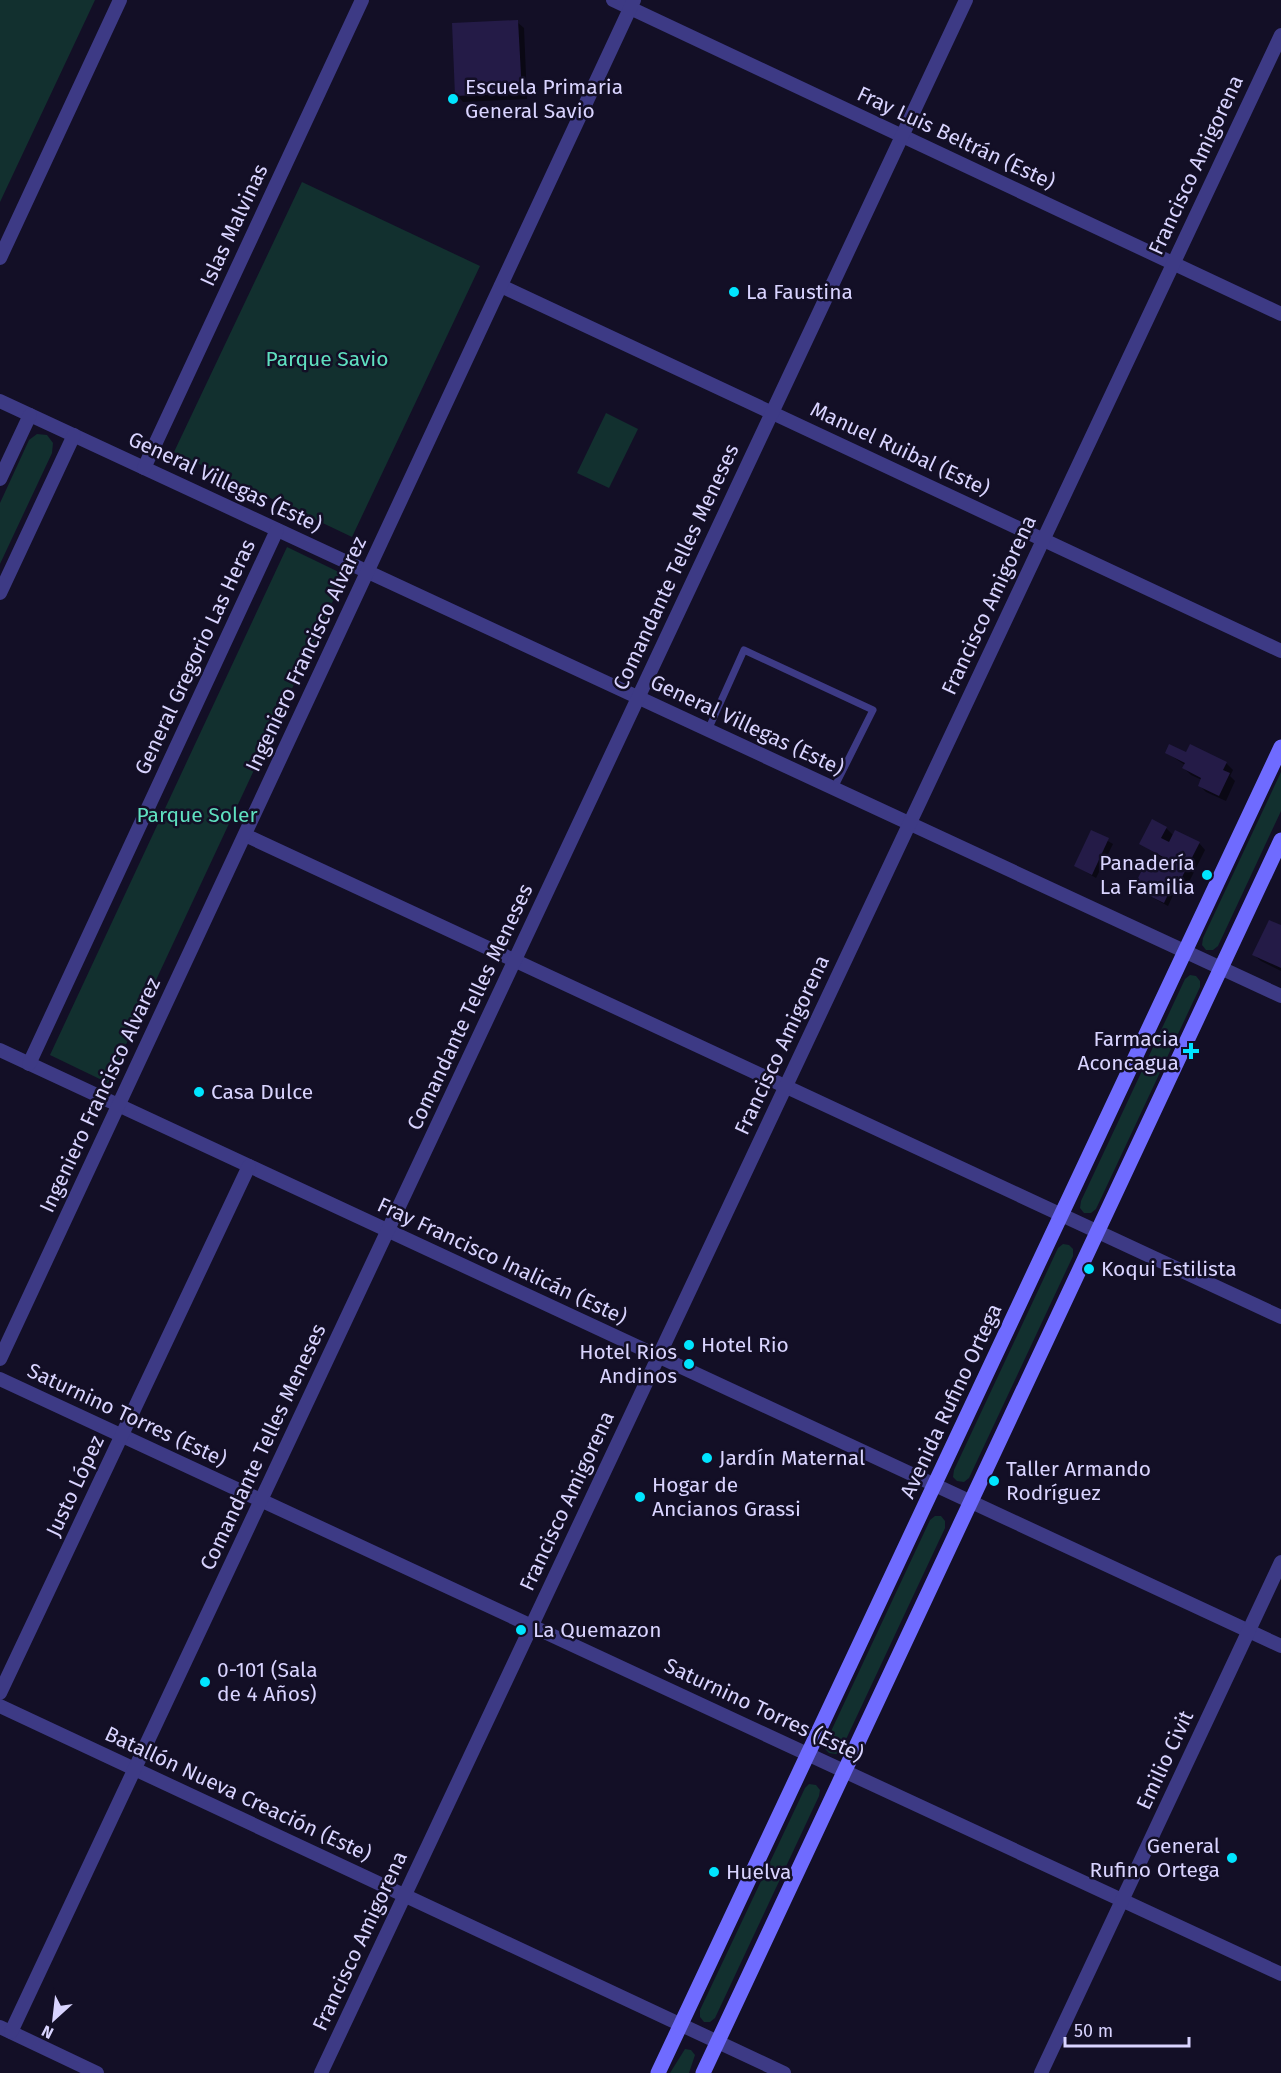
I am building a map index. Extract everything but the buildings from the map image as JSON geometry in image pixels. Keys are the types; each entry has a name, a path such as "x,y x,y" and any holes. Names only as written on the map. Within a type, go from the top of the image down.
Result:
{"main road":[{"name":"Avenida Rufino Ortega","path":"658,2073 1281,747"},
{"path":"703,2073 1281,840"}],"street":[{"path":"0,258 120,0"},
{"name":"Islas Malvinas","path":"144,468 362,0"},
{"name":"Fray Luis Beltrán (Este)","path":"613,0 632,4 903,136 1281,314"},
{"name":"Comandante Telles Meneses","path":"5,2030 134,1769 966,0"},
{"name":"Ingeniero Francisco Alvarez","path":"0,1359 632,4"},
{"name":"Francisco Amigorena","path":"321,2073 1281,34"},
{"name":"Manuel Ruibal (Este)","path":"501,286 1281,651"},
{"name":"General Villegas (Este)","path":"0,401 1281,996"},
{"path":"0,479 30,415"},
{"path":"0,593 74,435"},
{"name":"General Gregorio Las Heras","path":"29,1064 278,530"},
{"path":"245,835 1281,1317"},
{"name":"Fray Francisco Inalicán (Este)","path":"0,1050 1281,1646"},
{"name":"Justo López","path":"0,1693 249,1166"},
{"name":"Saturnino Torres (Este)","path":"0,1379 1281,1974"},
{"name":"Emilio Civit","path":"1041,2073 1281,1562"},
{"name":"Batallón Nueva Creación (Este)","path":"0,1706 784,2073"},
{"path":"5,2030 97,2073"}],"lane":[{"path":"708,730 744,650 766,660 873,710 834,788"}],"green space":[{"path":"0,0 95,0 0,202"},
{"name":"Parque Savio","path":"302,182 480,266 352,537 174,452"},
{"path":"606,413 638,429 609,488 577,473"},
{"path":"37,434 47,435 53,443 52,453 0,564 0,503 29,440"},
{"name":"Parque Soler","path":"287,547 345,575 108,1083 50,1055"},
{"path":"1281,772 1281,811 1218,946 1213,950 1206,950 1202,945 1203,938"},
{"path":"1190,975 1196,976 1200,981 1200,987 1096,1209 1091,1213 1084,1213 1080,1208 1081,1201 1185,979"},
{"path":"1063,1244 1073,1249 1073,1256 969,1478 964,1482 957,1481 953,1477 954,1470 1058,1248"},
{"path":"935,1516 941,1516 945,1521 945,1528 841,1750 836,1754 829,1753 825,1749 826,1742 930,1520"},
{"path":"809,1784 816,1785 820,1790 819,1796 715,2018 710,2022 704,2022 700,2017 700,2010 805,1788"},
{"path":"685,2049 691,2050 695,2055 689,2073 670,2073"}],"place":[{"name":"Escuela Primaria General Savio","path":"453,99"},
{"name":"La Faustina","path":"734,292"},
{"name":"Panadería La Familia","path":"1207,875"},
{"name":"Farmacia Aconcagua","path":"1191,1051"},
{"name":"Casa Dulce","path":"199,1092"},
{"name":"Koqui Estilista","path":"1089,1269"},
{"name":"Hotel Rio","path":"689,1345"},
{"name":"Hotel Rios Andinos","path":"689,1364"},
{"name":"Jardín Maternal","path":"707,1458"},
{"name":"Taller Armando Rodríguez","path":"994,1481"},
{"name":"Hogar de Ancianos Grassi","path":"640,1497"},
{"name":"La Quemazon","path":"521,1630"},
{"name":"0-101 (Sala de 4 Años)","path":"205,1682"},
{"name":"General Rufino Ortega","path":"1232,1858"},
{"name":"Huelva","path":"714,1872"}]}
